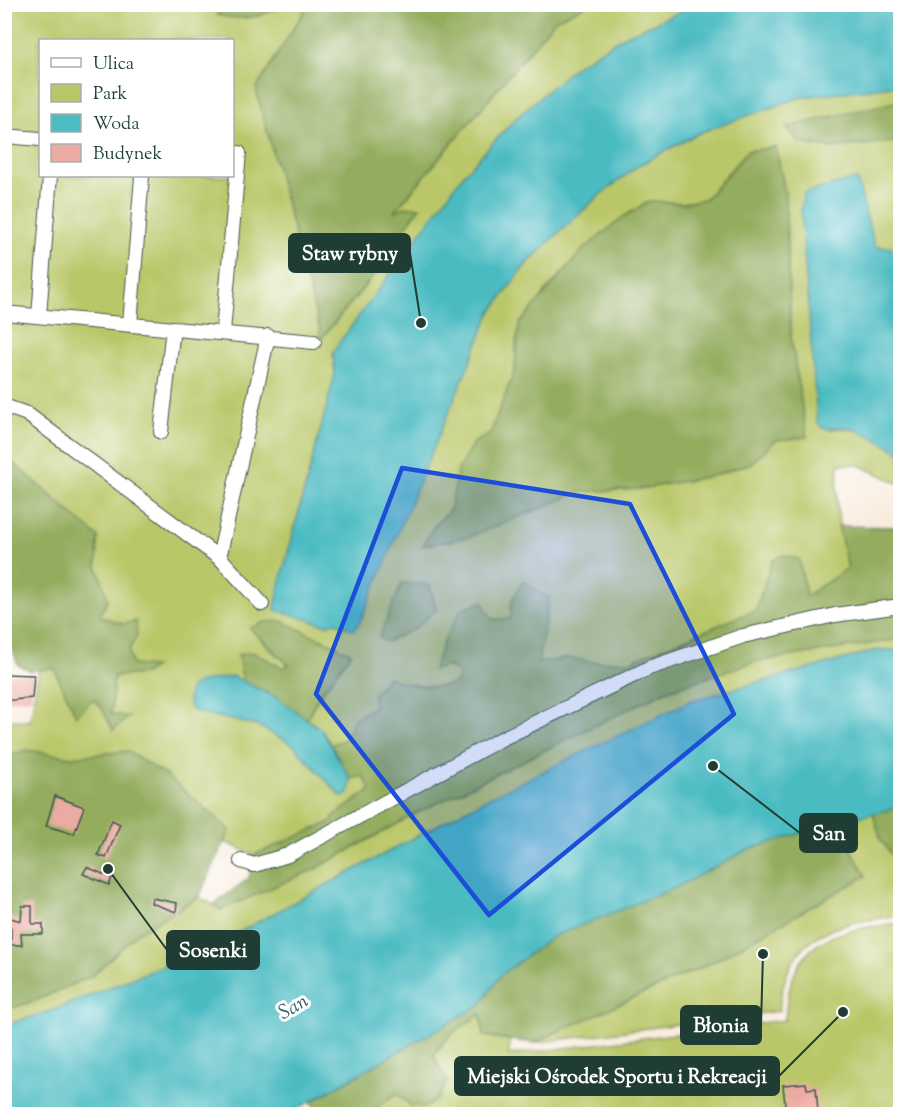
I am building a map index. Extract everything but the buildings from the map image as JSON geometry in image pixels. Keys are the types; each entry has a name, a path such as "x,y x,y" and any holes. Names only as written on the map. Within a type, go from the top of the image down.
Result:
{"lane":[{"path":"4,136 39,139"},
{"path":"224,332 239,153"},
{"path":"39,316 50,177"},
{"path":"130,324 142,177"},
{"path":"4,313 314,342"},
{"path":"161,432 173,328"},
{"path":"219,558 268,336"},
{"path":"4,406 27,414 219,558 262,604"},
{"path":"241,861 254,865 288,855 520,730 649,668 743,636 835,615 900,606"}],"highlighted area":[{"path":"402,468 630,504 734,714 489,915 316,694"}],"green space":[{"path":"228,4 282,5 266,13 250,17 234,18 217,15"},
{"path":"5,5 228,5 217,15 275,9 282,5 308,5 256,89 320,330 320,341 374,275 384,249 398,238 419,207 405,207 393,214 555,20 586,5 698,5 624,36 576,66 517,117 464,174 333,354 335,374 284,568 335,622 354,629 361,620 490,314 523,268 550,241 599,196 639,165 699,133 801,97 900,85 900,101 868,111 800,143 831,148 898,141 900,248 875,247 817,412 817,421 830,430 839,428 857,431 900,452 900,484 859,465 839,464 838,517 848,568 806,596 799,559 772,561 756,610 631,661 592,662 569,658 537,663 549,599 512,600 511,619 492,619 434,669 449,666 457,671 457,682 431,687 404,683 387,677 374,707 355,718 344,740 331,745 321,729 307,719 322,693 351,653 320,638 250,628 275,654 289,664 283,668 252,652 238,655 243,681 232,676 190,708 197,712 258,726 292,744 342,797 349,793 351,779 363,776 371,789 334,816 331,822 254,855 225,842 230,830 128,751 71,757 26,750 5,757 4,719 30,721 39,670 54,668 76,715 93,699 101,706 113,729 128,717 111,714 114,676 143,674 153,668 132,665 129,650 137,635 123,624 99,616 108,599 97,566 98,537 5,455","holes":["776,147 785,193 791,337 806,437 776,440 751,463 712,476 640,489 580,492 469,537 423,545 434,526 450,510 473,443 490,434 515,370 516,340 546,291 583,250 623,217 649,201 683,203 705,199 747,151"]},
{"path":"308,5 586,5 555,20 394,212 405,207 420,207 398,238 384,249 374,275 319,341 320,330 256,89"},
{"path":"900,101 898,141 831,148 800,143 786,127"},
{"path":"776,147 785,193 791,337 807,437 776,440 751,463 712,476 640,489 580,492 469,537 423,546 434,526 450,510 458,470 473,443 490,434 515,370 519,324 583,250 623,217 650,201 683,203 705,199 748,151"},
{"path":"4,455 98,537 97,566 108,599 99,616 123,624 136,621 137,635 129,650 132,665 154,667 144,674 114,676 111,714 129,717 113,730 101,707 93,699 76,716 54,668 31,671 18,665 13,650 5,646"},
{"path":"838,526 900,527 900,639 754,662 665,691 417,813 317,868 221,910 213,905 249,878 254,855 331,822 334,816 371,790 363,776 351,779 331,745 344,740 355,718 374,707 373,694 387,677 404,683 431,687 457,682 457,671 449,666 433,670 445,638 462,608 483,602 492,619 510,619 512,600 523,581 549,598 538,663 569,658 592,662 631,661 756,610 772,561 783,555 799,559 806,596 848,568"},
{"path":"402,583 430,585 436,610 416,628 387,642 379,638"},
{"path":"282,621 351,653 316,700 307,719 277,698 243,681 238,655 252,652 283,668 289,665 250,628 265,622"},
{"path":"900,639 900,650 878,650 690,701 488,798 217,944 51,1011 5,1025 5,1010 37,1000 93,975 137,933 199,897 221,909 317,868 417,813 665,691 754,662"},
{"path":"26,750 71,757 128,751 167,776 230,830 199,897 137,933 93,975 37,1000 5,1010 4,757"},
{"path":"900,807 900,864 898,864 881,840 873,813"},
{"path":"873,813 881,840 900,864 900,916 854,923 834,928 817,936 803,948 791,964 783,985 779,1011 533,1043 713,962 846,841 827,825"},
{"path":"827,825 846,841 866,876 713,962 533,1043 484,1036 480,1014 451,1034 433,1055 447,1081 438,1099 424,1108 410,1105 397,1093 367,1114 319,1114 311,1102 480,1005 500,975 554,936 675,888 747,850"},
{"path":"900,923 900,1114 367,1114 397,1093 410,1105 447,1081 433,1056 451,1034 481,1014 484,1036 510,1040 509,1055 785,1020 795,972 805,956 818,944 853,930"}],"water":[{"path":"698,4 900,5 900,85 801,97 699,133 639,165 599,196 523,268 490,314 361,620 354,630 335,622 326,625 275,610 335,374 333,354 339,343 464,174 517,117 576,66 624,36"},
{"path":"857,179 875,247 900,248 900,452 856,430 841,427 822,428 817,421 801,212 804,193"},
{"path":"878,650 900,650 900,807 827,825 747,850 675,888 554,936 501,975 480,1005 289,1114 5,1114 5,1025 51,1011 217,944 488,798 690,701"},
{"path":"232,676 277,698 321,729 351,779 349,794 342,797 292,744 258,726 197,712 190,708 188,697 191,687 201,682"}],"place":[{"name":"Staw rybny","path":"421,323"},
{"name":"San","path":"713,766"},
{"name":"Sosenki","path":"108,869"},
{"name":"Błonia","path":"763,954"},
{"name":"Miejski Ośrodek Sportu i Rekreacji","path":"843,1012"}]}
